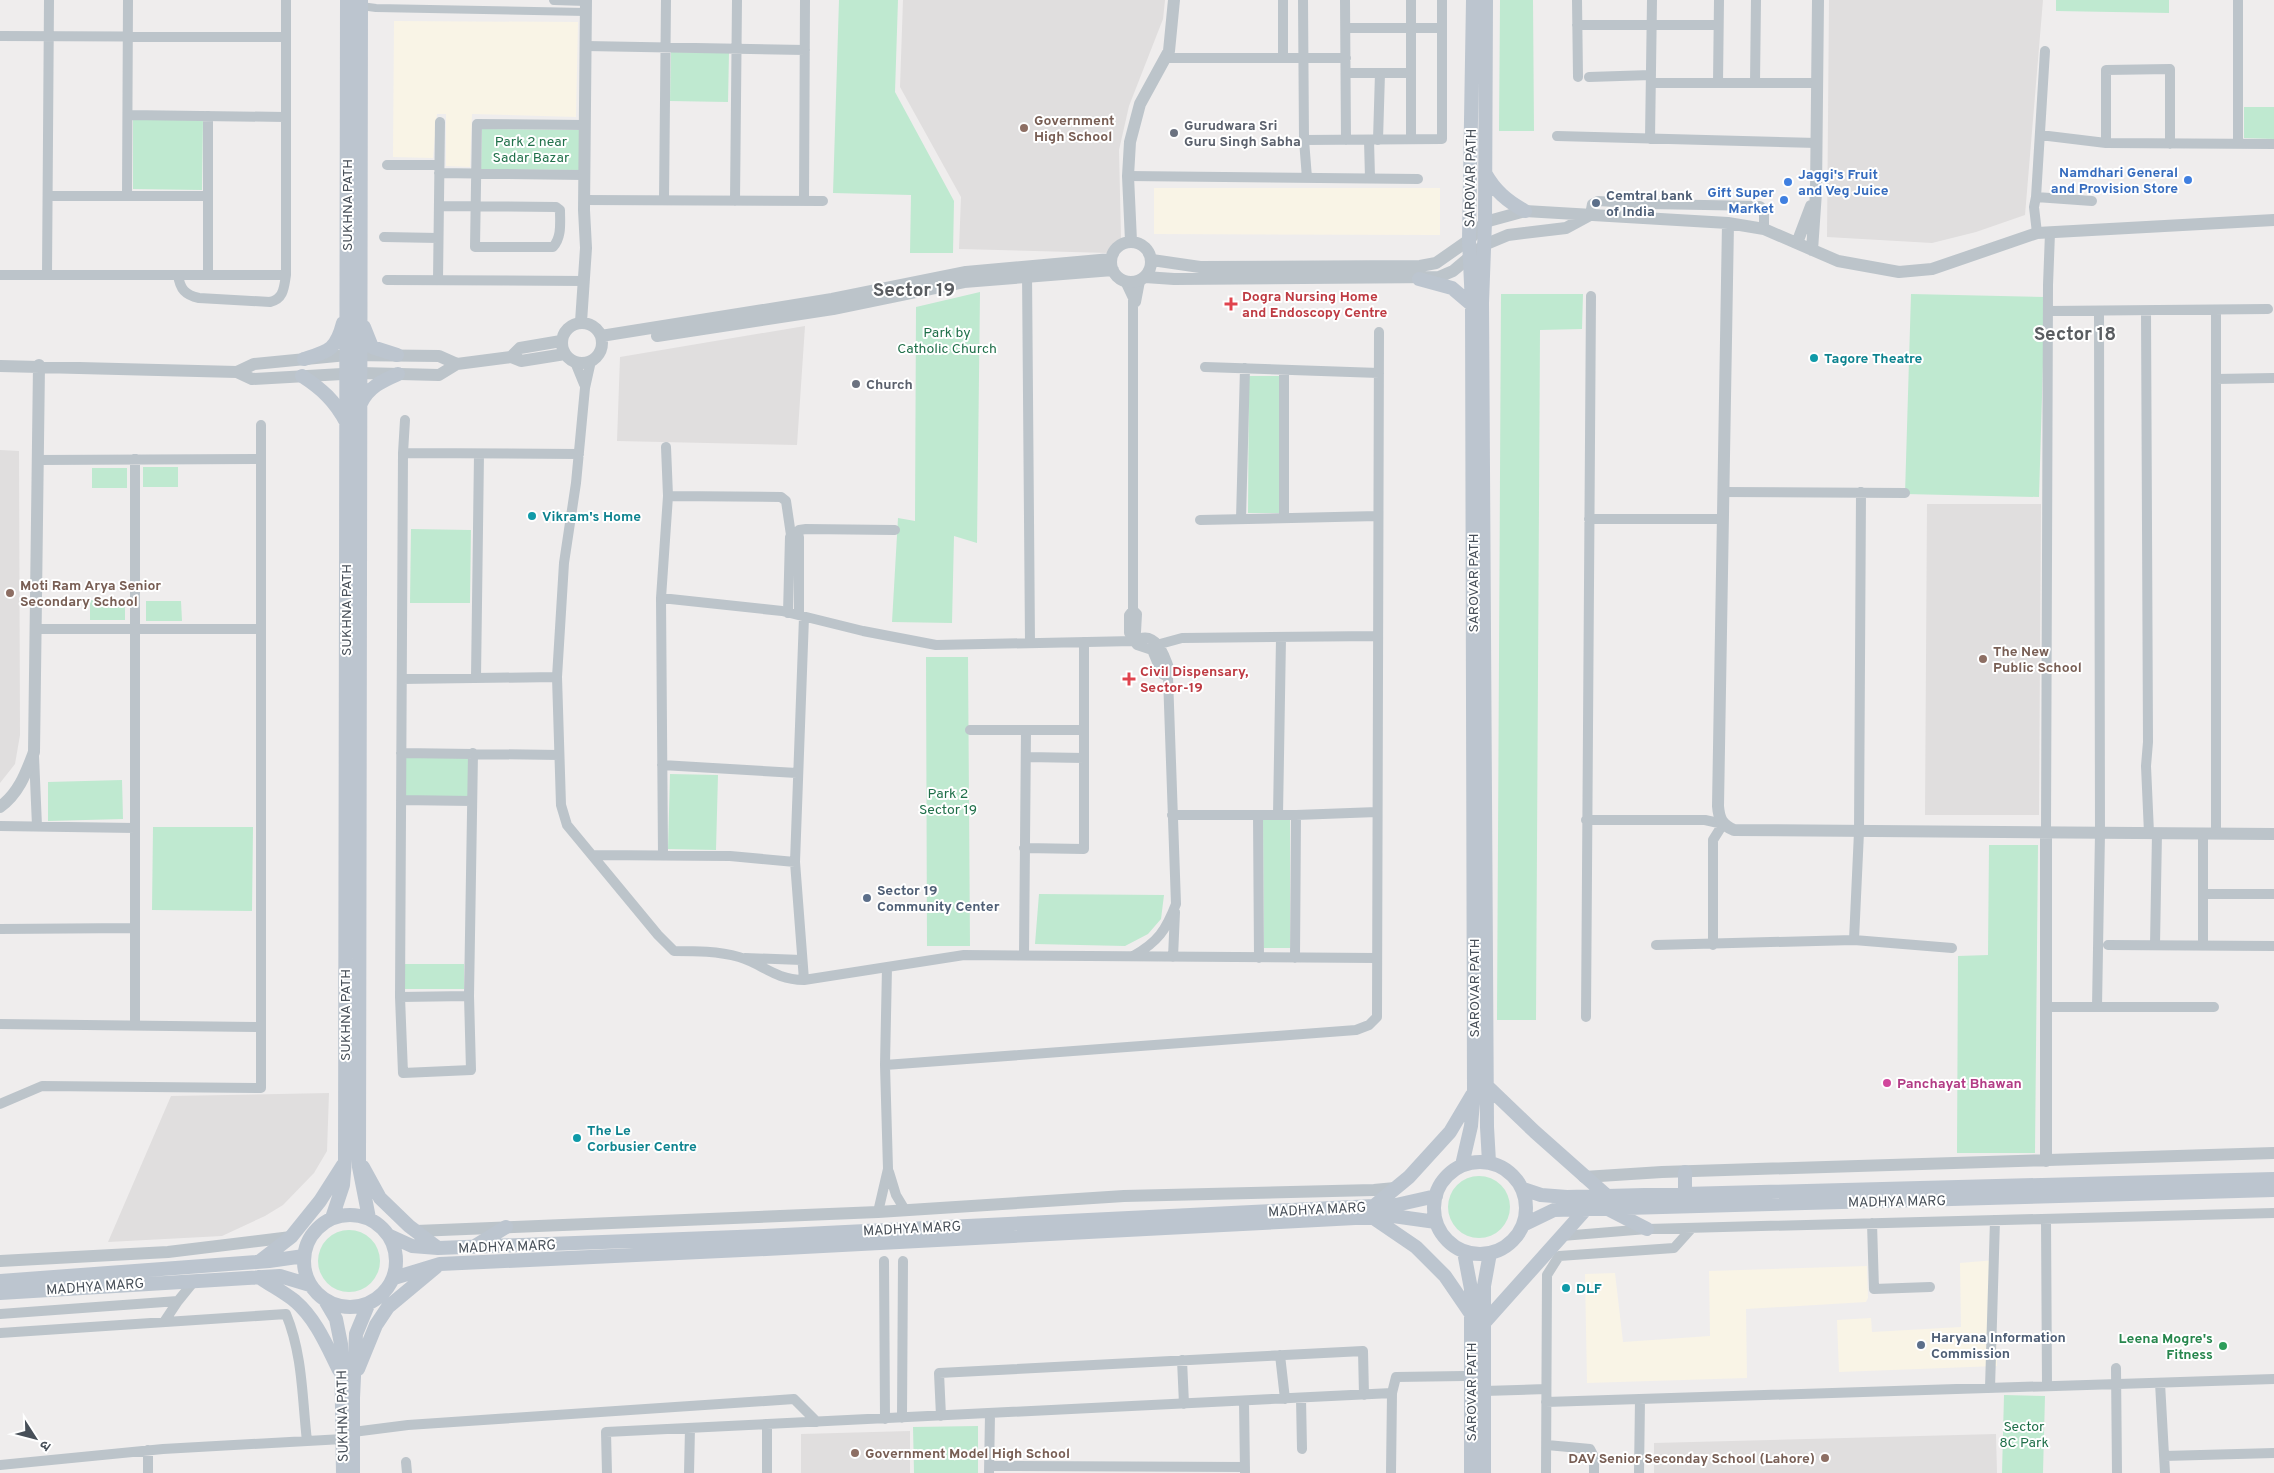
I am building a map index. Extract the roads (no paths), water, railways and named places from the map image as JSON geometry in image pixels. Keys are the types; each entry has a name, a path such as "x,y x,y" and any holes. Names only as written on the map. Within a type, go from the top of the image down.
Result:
{"main road":[{"name":"SUKHNA PATH","path":"347,0 347,306 354,356"},
{"name":"SAROVAR PATH","path":"1473,0 1469,240 1472,305 1480,1088 1490,1162"},
{"name":"SAROVAR PATH","path":"1462,1165 1480,1088 1482,313 1485,222 1486,0"},
{"name":"SUKHNA PATH","path":"361,3 360,311 347,422 352,1160 369,1218"},
{"path":"1484,173 1494,189 1508,201 1525,211"},
{"path":"1419,279 1452,288 1472,305"},
{"path":"304,359 328,350 336,343 347,306"},
{"path":"360,311 366,336 372,347 397,355"},
{"name":"SUKHNA PATH","path":"332,1218 352,1160 360,405 354,373"},
{"path":"360,405 369,390 376,384 398,374"},
{"path":"302,376 326,393 340,409 347,422"},
{"path":"1471,1314 1445,1276 1416,1247 1373,1211 1450,1132 1480,1088 1584,1177 1606,1202 1647,1229"},
{"path":"259,1262 291,1237 352,1160 380,1198 438,1248"},
{"path":"1490,1162 1505,1168 1520,1182 1523,1189 1526,1200 1526,1213 1523,1225 1508,1245 1490,1253 1474,1254 1464,1252 1445,1239 1436,1222 1434,1202 1444,1178 1462,1165 1490,1162"},
{"path":"1685,1172 1685,1194"},
{"name":"MADHYA MARG","path":"1523,1225 1554,1210 1586,1209 1606,1202 1685,1194 1982,1188 2274,1179"},
{"name":"MADHYA MARG","path":"1523,1189 1541,1195 1606,1202 2274,1190"},
{"name":"MADHYA MARG","path":"394,1278 440,1264 766,1249 1373,1211 1436,1196"},
{"path":"1484,1323 1586,1209"},
{"name":"MADHYA MARG","path":"390,1236 412,1246 438,1248 1373,1211 1436,1222"},
{"path":"360,1216 369,1218 390,1236 396,1253 397,1267 394,1278 385,1293 368,1305 344,1308 326,1302 310,1285 304,1270 304,1256 308,1241 315,1231 332,1218 360,1216"},
{"path":"474,1247 506,1227"},
{"name":"SAROVAR PATH","path":"1464,1252 1471,1289 1471,1473"},
{"name":"SAROVAR PATH","path":"1484,1473 1484,1286 1490,1253"},
{"name":"MADHYA MARG","path":"0,1293 194,1273 304,1256"},
{"path":"348,1378 376,1325 388,1307 440,1264"},
{"name":"MADHYA MARG","path":"0,1281 194,1273 258,1277 280,1276 310,1285"},
{"path":"258,1277 302,1308 318,1328 348,1378"},
{"name":"SUKHNA PATH","path":"326,1302 336,1319 348,1378"},
{"name":"SUKHNA PATH","path":"353,1473 348,1436 348,1378 356,1334 368,1305"},
{"name":"SUKHNA PATH","path":"342,1473 348,1436"}],"street":[{"path":"47,276 49,0"},
{"path":"127,196 128,0"},
{"path":"178,276 182,290 189,296 270,302 277,301 281,296 286,275 286,0"},
{"path":"554,0 586,4"},
{"path":"664,200 666,0"},
{"path":"735,201 737,0"},
{"path":"804,201 806,0"},
{"path":"1131,242 1128,176 1130,142 1140,104 1169,50 1174,0"},
{"path":"1283,0 1283,58"},
{"path":"1303,0 1304,140 1307,178"},
{"path":"1346,0 1346,140"},
{"path":"1411,0 1411,139"},
{"path":"1304,140 1442,139 1442,0"},
{"path":"1577,0 1578,77"},
{"path":"1650,139 1652,0"},
{"path":"1718,0 1718,83"},
{"path":"1755,83 1756,0"},
{"path":"1812,250 1816,192 1818,0"},
{"path":"2238,0 2238,144"},
{"path":"361,3 376,8 586,4"},
{"path":"581,322 586,248 584,175 586,4"},
{"path":"1577,25 1718,25"},
{"path":"1346,28 1442,28"},
{"path":"0,36 286,37"},
{"path":"586,46 805,50"},
{"path":"2036,233 2034,207 2045,51"},
{"path":"1166,58 1346,58"},
{"path":"2106,143 2106,70 2170,69 2170,144"},
{"path":"1346,73 1411,73"},
{"path":"1370,178 1380,73"},
{"path":"1589,77 1718,83 1817,83"},
{"path":"128,115 285,117"},
{"path":"208,116 208,275"},
{"path":"438,280 440,122"},
{"path":"439,206 476,206 556,207 560,210 560,230 558,242 554,247 475,246 476,206 477,124 585,125"},
{"path":"2040,135 2106,143 2274,144"},
{"path":"1557,136 1816,143"},
{"path":"387,165 476,174 584,175"},
{"path":"1128,176 1418,179"},
{"path":"1797,243 1816,192"},
{"path":"48,196 208,196"},
{"path":"2036,197 2092,201"},
{"path":"584,200 823,201"},
{"path":"1590,215 1592,204 1598,200 1650,204 1760,206 1764,210 1764,229"},
{"path":"1125,281 1174,279 1200,273 1378,272 1420,266 1436,263 1469,240 1485,222 1525,211 1728,223 1764,229 1838,261 1899,272 1932,269 2036,233 2274,220"},
{"path":"1378,272 1419,279 1439,277 1453,271 1484,245 1508,235 1566,228 1590,215"},
{"path":"1723,824 1719,816 1718,806 1728,223"},
{"path":"2046,1161 2048,311 2050,233"},
{"path":"384,237 438,238"},
{"path":"1133,315 1143,279 1150,271 1152,260 1146,247 1139,243 1131,242 1118,247 1112,265 1118,277 1125,281 1133,298 1133,315 1133,610 1137,614 1136,632 1133,639"},
{"path":"1152,260 1200,273"},
{"path":"602,339 658,336 833,309 964,282 1027,272 1112,265"},
{"path":"1027,272 1030,643"},
{"path":"0,275 286,275"},
{"path":"387,280 584,281"},
{"path":"1586,1017 1591,296"},
{"path":"2048,311 2268,309"},
{"path":"2203,946 2203,894 2210,834 2216,310"},
{"path":"2097,1006 2100,833 2099,311"},
{"path":"2146,311 2148,742 2146,766 2153,833 2156,945"},
{"path":"584,388 562,341 567,329 573,324 581,322 596,328 602,339 596,357 591,361 584,388 579,454 564,562 557,677 561,805 567,825 658,936 674,951 718,952 741,958 802,960"},
{"path":"886,1065 1356,1030 1369,1025 1377,1017 1379,332"},
{"path":"511,357 520,348 562,341"},
{"path":"237,372 254,364 354,356 439,356 457,364"},
{"path":"0,366 237,372 252,379 354,373 439,375 457,364 511,357 521,361 570,358 591,361"},
{"path":"37,826 34,752 39,366"},
{"path":"1205,367 1379,373"},
{"path":"1241,519 1244,368"},
{"path":"1284,370 1284,518"},
{"path":"2216,379 2274,378"},
{"path":"405,420 403,453 401,753 400,997 402,1073 471,1070 469,996 473,753"},
{"path":"0,1104 42,1086 261,1088 261,425"},
{"path":"663,855 661,598 668,496 666,447"},
{"path":"403,453 579,454"},
{"path":"476,678 478,454"},
{"path":"135,459 135,1026"},
{"path":"38,460 261,459"},
{"path":"1723,492 1905,493"},
{"path":"1854,940 1859,832 1860,492"},
{"path":"668,496 781,497 786,501 793,534 799,538 795,862 804,980"},
{"path":"1200,520 1378,516"},
{"path":"1589,519 1723,519"},
{"path":"793,534 806,529 895,530"},
{"path":"661,598 797,615 863,631 936,645 1084,642 1139,638 1152,640 1170,671 1168,677 1176,904 1173,957"},
{"path":"36,629 261,629"},
{"path":"1156,647 1182,638 1378,636"},
{"path":"1278,816 1281,638"},
{"path":"1024,848 1084,849 1084,642"},
{"path":"402,679 557,677"},
{"path":"970,730 1084,730"},
{"path":"1024,955 1026,730"},
{"path":"0,807 7,802 22,783 34,752"},
{"path":"401,753 559,755"},
{"path":"1026,757 1084,758"},
{"path":"662,766 797,773"},
{"path":"401,800 472,801"},
{"path":"1172,815 1278,816 1377,812"},
{"path":"1258,815 1259,958"},
{"path":"1295,958 1296,815"},
{"path":"1586,820 1705,820 1723,824 1734,830 2274,834"},
{"path":"1713,945 1713,840 1723,824"},
{"path":"0,826 135,828"},
{"path":"592,855 730,856 795,862"},
{"path":"2203,894 2274,894"},
{"path":"1132,956 1150,947 1160,936 1168,924 1176,904"},
{"path":"0,928 135,928"},
{"path":"1656,945 1854,940 1952,948"},
{"path":"2108,944 2274,946"},
{"path":"741,958 775,976 788,980 804,980 964,955 1376,958"},
{"path":"878,1212 888,1169 887,967"},
{"path":"400,997 469,996"},
{"path":"2046,1007 2214,1007"},
{"path":"0,1024 261,1027"},
{"path":"1584,1177 2274,1153"},
{"path":"888,1169 896,1194 905,1210"},
{"path":"416,1231 878,1212 1124,1196 1395,1188"},
{"path":"1562,1236 1647,1229 2274,1213"},
{"path":"2046,1219 2047,1386"},
{"path":"1990,1388 1994,1220"},
{"path":"1872,1223 1874,1289 1930,1287"},
{"path":"1546,1473 1547,1275 1559,1256 1674,1248 1692,1228"},
{"path":"0,1261 168,1252 291,1237"},
{"path":"164,1322 194,1273 168,1252"},
{"path":"884,1261 886,1418"},
{"path":"902,1261 902,1418"},
{"path":"0,1314 178,1302"},
{"path":"0,1333 286,1314 295,1335 302,1374 307,1441"},
{"path":"941,1416 939,1373 1362,1351 1364,1395"},
{"path":"1280,1356 1285,1399"},
{"path":"1182,1360 1184,1404"},
{"path":"2116,1368 2116,1473"},
{"path":"1391,1473 1392,1393 1396,1378 1464,1376"},
{"path":"1546,1402 2274,1379"},
{"path":"2160,1383 2165,1473"},
{"path":"1484,1392 1546,1389"},
{"path":"607,1473 606,1432 1392,1393"},
{"path":"1301,1398 1302,1449"},
{"path":"0,1465 148,1450 307,1441 417,1425 794,1399 818,1422"},
{"path":"1639,1473 1640,1399"},
{"path":"990,1414 989,1469 1245,1470 1244,1401"},
{"path":"767,1424 767,1473"},
{"path":"689,1473 690,1428"},
{"path":"1546,1444 1590,1449 1594,1457 1594,1473"},
{"path":"148,1450 148,1473"},
{"path":"2164,1456 2274,1453"},
{"path":"406,1462 407,1473"}],"place":[{"name":"Government High School","path":"1024,128"},
{"name":"Gurudwara Sri Guru Singh Sabha","path":"1174,133"},
{"name":"Namdhari General and Provision Store","path":"2188,180"},
{"name":"Jaggi's Fruit and Veg Juice","path":"1788,182"},
{"name":"Gift Super Market","path":"1784,200"},
{"name":"Cemtral bank of India","path":"1596,203"},
{"name":"Dogra Nursing Home and Endoscopy Centre","path":"1231,304"},
{"name":"Tagore Theatre","path":"1814,358"},
{"name":"Church","path":"856,384"},
{"name":"Vikram's Home","path":"532,516"},
{"name":"Moti Ram Arya Senior Secondary School","path":"10,593"},
{"name":"The New Public School","path":"1983,659"},
{"name":"Civil Dispensary, Sector-19","path":"1129,679"},
{"name":"Sector 19 Community Center","path":"867,898"},
{"name":"Panchayat Bhawan","path":"1887,1083"},
{"name":"The Le Corbusier Centre","path":"577,1138"},
{"name":"DLF","path":"1566,1288"},
{"name":"Haryana Information Commission","path":"1921,1345"},
{"name":"Leena Mogre's Fitness","path":"2223,1346"},
{"name":"Government Model High School","path":"855,1453"},
{"name":"DAV Senior Seconday School (Lahore)","path":"1825,1458"}],"district":[{"name":"Sector 19","path":"914,289"},
{"name":"Sector 18","path":"2075,333"}],"park label":[{"name":"Park 2 near Sadar Bazar","path":"531,150"},
{"name":"Park by Catholic Church","path":"947,340"},
{"name":"Park 2 Sector 19","path":"948,802"},
{"name":"Sector 8C Park","path":"2024,1434"}]}
